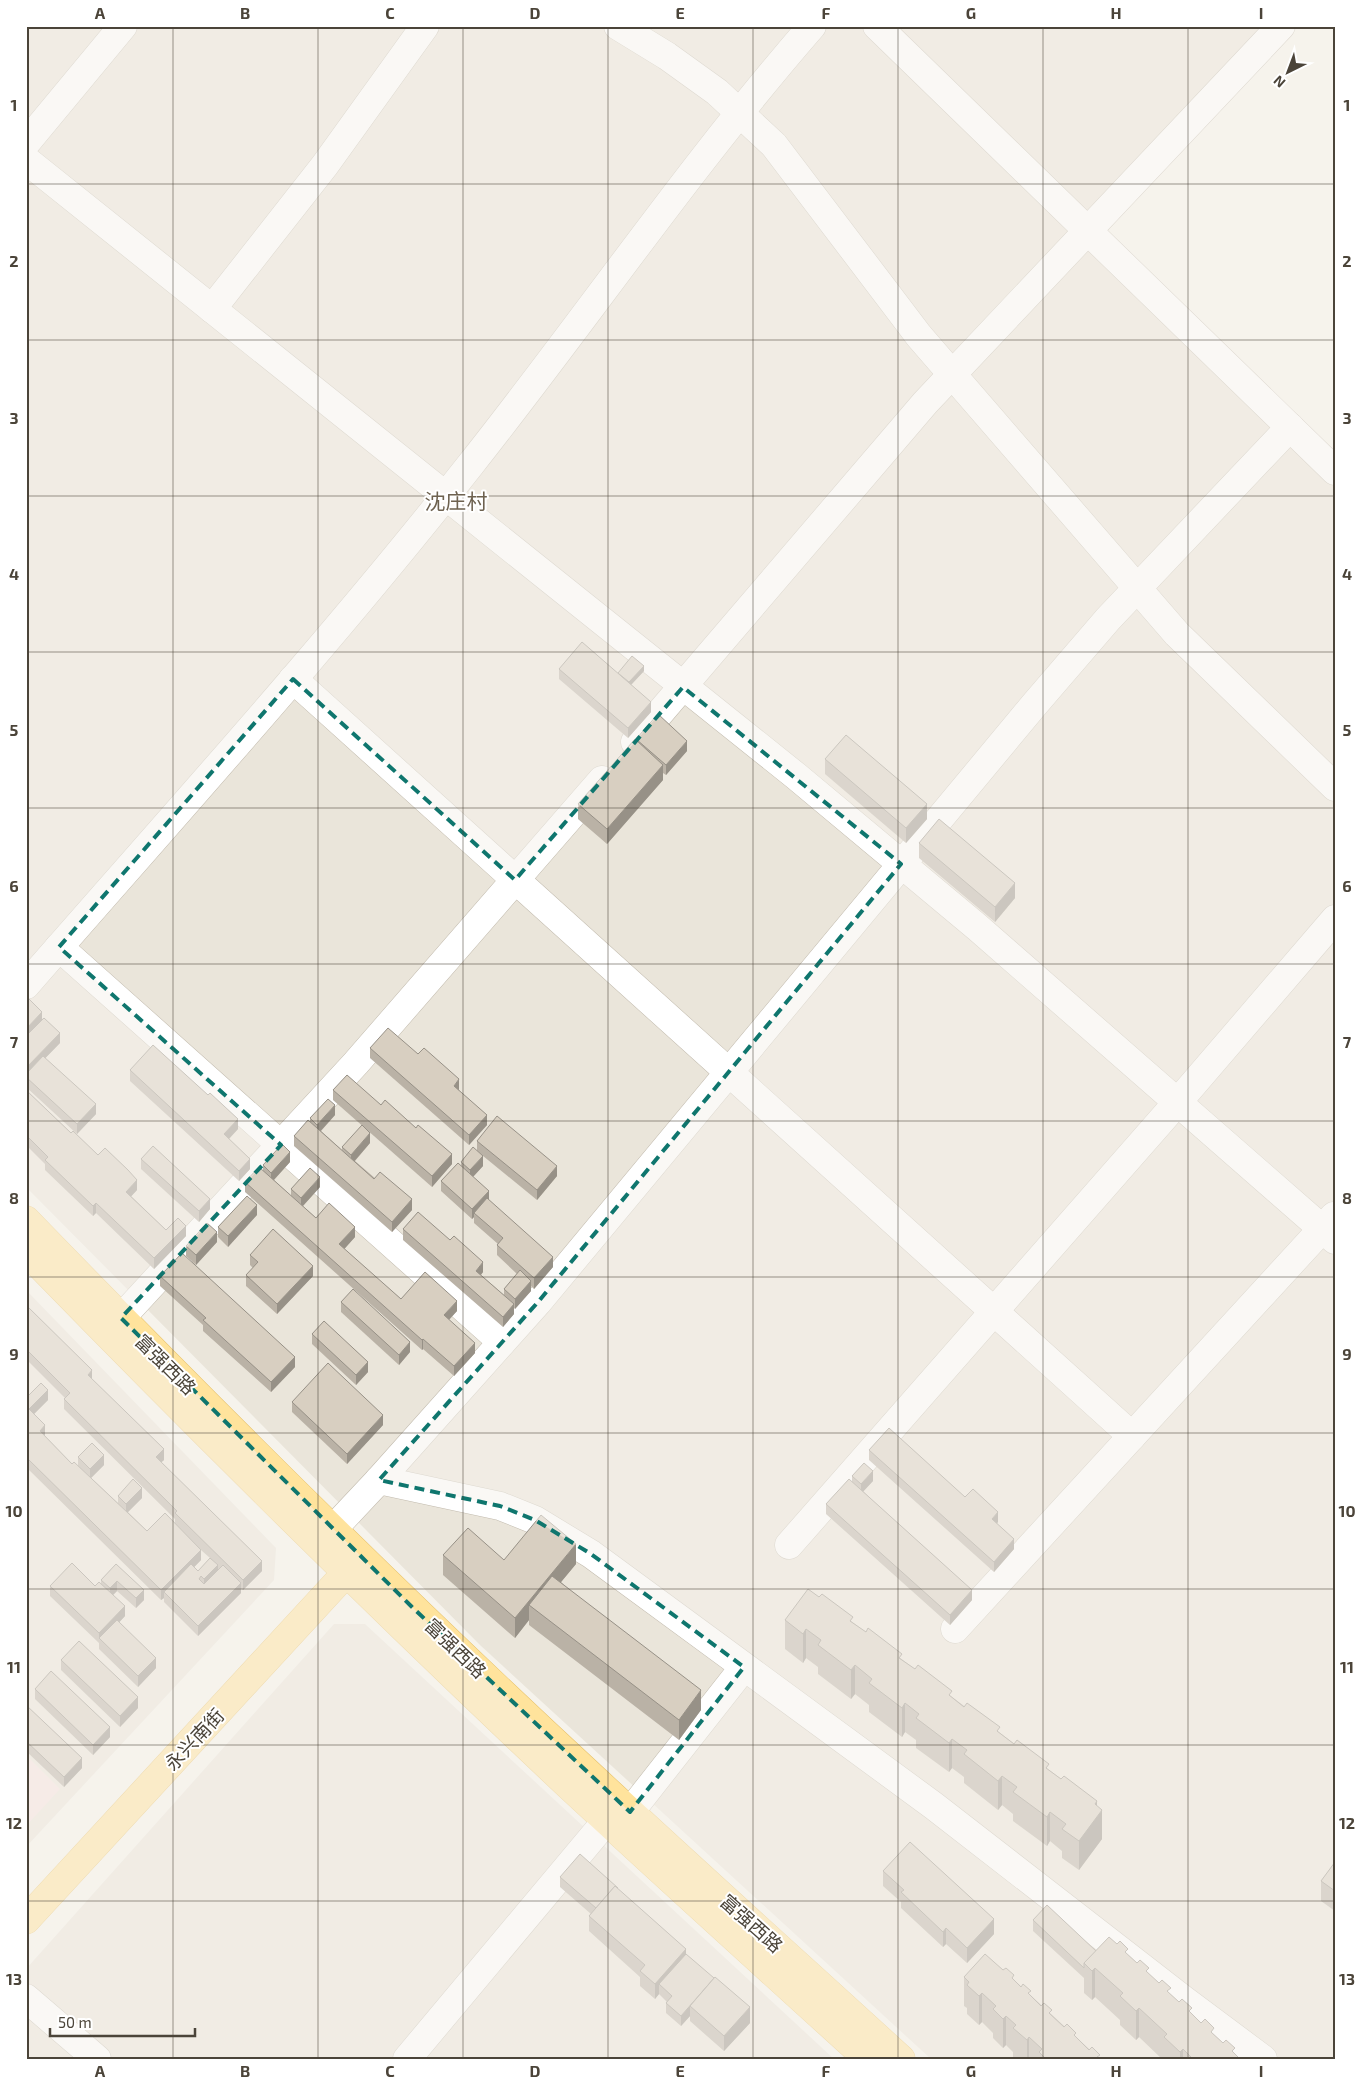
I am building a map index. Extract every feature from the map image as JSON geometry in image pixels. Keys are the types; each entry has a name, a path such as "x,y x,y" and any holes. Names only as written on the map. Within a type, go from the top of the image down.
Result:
{"main road":[{"name":"富强西路","path":"26,1220 345,1552 868,2059"},
{"name":"富强西路","path":"26,1251 189,1418 345,1552"},
{"name":"永兴南街","path":"26,1894 345,1552"},
{"name":"永兴南街","path":"26,1920 345,1552"},
{"name":"富强西路","path":"618,1816 901,2059"}],"street":[{"path":"26,143 124,26"},
{"path":"212,309 324,165 425,26"},
{"path":"618,26 667,56 717,92 774,145 919,336 1177,634 1335,787"},
{"path":"26,985 293,679 445,496 740,114 812,26"},
{"path":"877,26 1335,471"},
{"path":"121,1318 356,1063 516,880 925,403 1281,26"},
{"path":"26,160 796,776 977,927 1178,1102 1330,1228 1132,1436 955,1629"},
{"path":"345,1552 379,1480 538,1302 1034,705 1108,619 1290,427"},
{"path":"293,679 1132,1436"},
{"path":"789,1545 1178,1102 1335,919"},
{"path":"59,947 502,1342"},
{"path":"379,1480 500,1506 535,1520 591,1554 934,1806 1263,2059"},
{"path":"407,2059 618,1816 744,1667"},
{"path":"26,1998 97,2059"}],"highlighted area":[{"path":"293,679 515,880 683,687 901,864 538,1302 379,1480 500,1506 535,1520 591,1554 744,1667 630,1812 412,1607 121,1318 281,1145 59,947"}],"shaded area":[{"path":"26,26 1294,26 1103,236 1335,459 1335,2059 931,2059 480,1645 26,1187"},
{"path":"26,1290 276,1548 274,1580 26,1847"},
{"path":"334,1624 365,1624 834,2059 26,2059 26,1969"},
{"path":"26,1755 60,1789 26,1826"}],"building":[{"path":"582,642 651,702 628,728 559,669"},
{"path":"632,656 644,666 629,682 618,673"},
{"path":"658,714 687,741 666,765 636,739"},
{"path":"846,735 927,804 906,828 825,759"},
{"path":"635,739 663,765 607,829 578,804"},
{"path":"939,819 1015,883 995,907 919,843"},
{"path":"26,996 42,1012 26,1029"},
{"path":"44,1018 60,1033 26,1068 26,1036"},
{"path":"388,1028 418,1054 424,1048 459,1079 454,1086 487,1115 469,1135 370,1048"},
{"path":"153,1045 208,1095 210,1093 238,1119 224,1134 250,1159 239,1171 130,1070"},
{"path":"43,1056 96,1104 77,1124 26,1077 26,1074"},
{"path":"347,1075 381,1105 385,1100 416,1128 418,1125 452,1154 432,1176 333,1090"},
{"path":"26,1090 71,1133 73,1131 98,1155 105,1148 128,1170 137,1180 126,1192 166,1230 178,1218 186,1226 154,1258 96,1203 93,1206 45,1160 48,1157 26,1135"},
{"path":"328,1099 335,1105 317,1125 310,1118"},
{"path":"497,1116 557,1166 537,1190 477,1141"},
{"path":"308,1120 374,1179 380,1172 412,1199 392,1222 294,1136"},
{"path":"362,1125 370,1133 351,1155 342,1147"},
{"path":"282,1144 290,1152 271,1173 263,1165"},
{"path":"153,1146 210,1199 199,1211 141,1159"},
{"path":"473,1147 483,1156 470,1170 461,1162"},
{"path":"458,1163 489,1191 472,1209 441,1181"},
{"path":"259,1167 316,1218 329,1203 355,1227 339,1244 401,1299 425,1272 457,1301 444,1315 475,1343 454,1366 422,1340 245,1182"},
{"path":"310,1168 320,1177 301,1198 291,1189"},
{"path":"247,1196 257,1205 228,1236 218,1227"},
{"path":"487,1198 553,1257 534,1278 497,1245 503,1238 474,1213"},
{"path":"418,1212 450,1240 454,1236 483,1262 476,1271 514,1304 503,1317 403,1229"},
{"path":"207,1223 217,1232 196,1255 186,1246"},
{"path":"273,1229 313,1266 277,1304 246,1275 258,1262 250,1255"},
{"path":"182,1253 295,1357 271,1382 203,1320 206,1318 160,1276"},
{"path":"520,1270 531,1281 515,1299 504,1289"},
{"path":"353,1289 410,1342 399,1355 341,1302"},
{"path":"26,1305 92,1370 88,1375 164,1449 156,1457 262,1561 243,1580 175,1513 177,1511 64,1399 70,1393 26,1349"},
{"path":"324,1321 368,1362 356,1375 312,1334"},
{"path":"328,1363 383,1415 347,1454 292,1402"},
{"path":"41,1383 48,1390 29,1409 45,1425 40,1431 72,1464 74,1462 147,1531 165,1513 201,1550 161,1590 26,1457 26,1398"},
{"path":"889,1428 965,1497 973,1489 998,1512 992,1519 1014,1539 994,1562 869,1450"},
{"path":"92,1443 104,1455 90,1469 78,1457"},
{"path":"864,1463 873,1471 861,1484 852,1476"},
{"path":"133,1479 142,1488 126,1504 118,1496"},
{"path":"849,1479 972,1590 950,1615 826,1504"},
{"path":"541,1515 576,1544 515,1618 443,1555 468,1528 504,1560"},
{"path":"210,1558 218,1565 204,1579 201,1576 199,1579 204,1584 223,1565 241,1583 198,1626 164,1592 191,1564 198,1571"},
{"path":"72,1563 95,1586 99,1582 125,1606 99,1633 50,1586"},
{"path":"116,1564 144,1590 136,1598 117,1581 110,1588 101,1580"},
{"path":"552,1576 701,1690 679,1720 529,1605"},
{"path":"808,1589 819,1597 822,1594 853,1617 850,1621 866,1632 868,1628 902,1654 899,1658 915,1669 918,1665 952,1691 949,1695 964,1707 967,1703 1000,1727 997,1731 1014,1744 1017,1740 1049,1764 1046,1768 1061,1779 1064,1776 1097,1801 1095,1804 1102,1810 1079,1841 1062,1829 1066,1824 1050,1812 1047,1817 1013,1792 1017,1787 1002,1776 998,1781 964,1754 967,1750 952,1739 949,1743 916,1718 919,1714 905,1703 902,1708 869,1683 872,1679 855,1665 851,1670 818,1645 821,1640 806,1629 803,1634 785,1620"},
{"path":"117,1620 156,1658 138,1676 99,1638"},
{"path":"79,1641 138,1697 120,1716 61,1660"},
{"path":"51,1671 110,1727 93,1745 35,1689"},
{"path":"26,1705 82,1758 64,1777 26,1741"},
{"path":"910,1842 994,1919 967,1948 946,1928 943,1932 901,1892 904,1890 883,1871"},
{"path":"580,1854 618,1888 615,1886 596,1908 560,1877"},
{"path":"1335,1862 1335,1891 1321,1881"},
{"path":"615,1886 686,1949 655,1984 640,1971 645,1965 589,1916"},
{"path":"1047,1905 1096,1951 1084,1963 1084,1968 1033,1920"},
{"path":"1109,1937 1117,1944 1120,1941 1128,1949 1125,1952 1137,1963 1140,1960 1149,1968 1146,1971 1159,1983 1162,1980 1171,1988 1167,1991 1179,2002 1182,1999 1192,2008 1189,2011 1201,2023 1205,2019 1214,2028 1211,2032 1223,2043 1226,2040 1235,2048 1232,2051 1239,2058 1193,2059 1183,2049 1180,2052 1164,2037 1167,2034 1139,2008 1136,2011 1120,1996 1123,1993 1095,1968 1092,1971 1084,1963"},
{"path":"686,1954 714,1978 681,2016 666,2003 672,1996 659,1984"},
{"path":"985,1954 1003,1970 1006,1968 1014,1975 1012,1978 1021,1987 1023,1984 1031,1991 1028,1993 1041,2006 1044,2003 1052,2010 1049,2013 1064,2027 1067,2024 1076,2033 1074,2035 1089,2050 1092,2047 1100,2055 1097,2057 1098,2059 1046,2059 1039,2052 1042,2049 1029,2037 1027,2040 1013,2028 1016,2025 1006,2016 1003,2019 993,2009 996,2006 982,1993 979,1996 967,1985 969,1982 964,1977"},
{"path":"715,1977 750,2007 724,2036 690,2006"}],"district":[{"name":"沈庄村","path":"456,500"}]}
